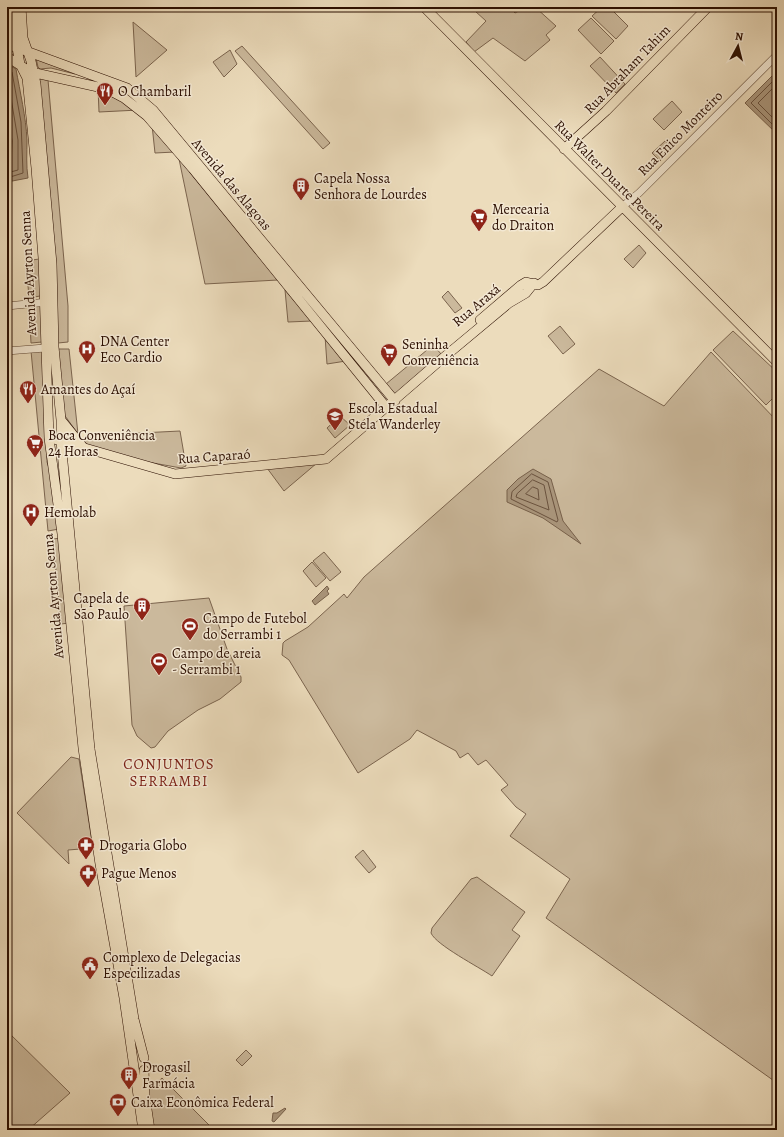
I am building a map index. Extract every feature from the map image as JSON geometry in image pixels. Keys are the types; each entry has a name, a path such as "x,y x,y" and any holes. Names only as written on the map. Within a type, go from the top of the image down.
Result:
{"main road":[{"name":"Avenida Ayrton Senna","path":"13,7 20,64 26,74 28,85 48,302 61,420 60,441 80,687 82,748 143,1130"},
{"name":"Avenida Ayrton Senna","path":"21,7 23,38 34,73 52,264 48,302 46,348 50,438 80,687 115,894 130,997 145,1056"},
{"name":"Rua Walter Duarte Pereira","path":"424,7 777,362"},
{"name":"Rua Abraham Tahim","path":"564,149 606,111 708,7"},
{"name":"Avenida das Alagoas","path":"7,44 127,88 137,94 153,110 296,290"},
{"name":"Avenida das Alagoas","path":"7,56 34,73 72,80 107,89 124,98 144,113 340,342 395,401"},
{"name":"Rua Enico Monteiro","path":"532,285 538,285 543,282 623,206"},
{"name":"Rua Araxá","path":"326,459 443,358 447,348 516,294 524,283 532,285"},
{"name":"Avenida das Alagoas","path":"340,342 386,407"},
{"path":"49,423 61,420 83,447"},
{"name":"Rua Caparaó","path":"50,438 175,474 326,459"},
{"path":"144,1070 138,1071 133,1065 138,1057 145,1056 147,1063 144,1070 145,1096 150,1130"}],"street":[{"name":"Rua Enico Monteiro","path":"623,206 639,192 777,55"},
{"path":"7,306 48,302"},
{"path":"7,351 46,348"}],"shaded area":[{"path":"479,7 509,7 515,13 526,7 535,7 556,26 546,35 550,40 525,61 493,38 474,52 466,42 486,21 475,11"},
{"path":"602,7 609,7 628,26 616,39 592,16"},
{"path":"591,18 614,41 601,54 578,30"},
{"path":"133,22 167,50 136,77"},
{"path":"242,46 330,143 323,149 235,51"},
{"path":"230,50 237,64 224,77 213,62"},
{"path":"35,54 77,72 75,74 51,68 40,69 38,67"},
{"path":"600,57 625,84 616,93 590,66"},
{"path":"39,76 48,80 68,306 68,342 58,343"},
{"path":"98,88 139,110 99,112"},
{"path":"672,101 682,112 664,130 653,119"},
{"path":"152,125 175,152 155,153"},
{"path":"665,141 672,148 660,161 652,153"},
{"path":"179,159 278,280 205,284"},
{"path":"639,245 646,253 633,268 624,259"},
{"path":"39,259 41,294 40,296 29,298 26,261"},
{"path":"285,290 312,321 288,322"},
{"path":"448,291 462,308 455,313 442,297"},
{"path":"29,304 41,304 42,342 31,343"},
{"path":"560,326 575,344 563,354 548,336"},
{"path":"733,331 777,372 777,394 766,405 713,350"},
{"path":"325,336 346,361 327,364"},
{"path":"433,345 442,355 395,394 386,384"},
{"path":"57,349 69,349 78,434 63,413"},
{"path":"45,350 47,462 51,474 59,529 48,531 31,351"},
{"path":"711,352 777,421 777,1083 546,918 570,879 510,836 526,814 516,807 501,790 508,785 486,760 478,765 468,753 460,758 456,751 417,730 410,739 358,773 289,660 282,655 283,643 285,641 308,627 344,594 347,598 364,577 599,369 664,406"},
{"path":"340,416 350,425 335,438 327,428"},
{"path":"180,431 186,466 181,468 142,461 84,444 82,439 120,434"},
{"path":"317,463 284,491 267,468"},
{"path":"61,538 69,623 61,624 53,539"},
{"path":"324,552 341,572 330,581 313,561"},
{"path":"312,562 326,578 316,587 303,571"},
{"path":"209,598 227,649 241,677 241,682 220,699 198,710 168,731 155,747 151,748 137,736 132,725 124,606"},
{"path":"71,757 79,759 93,848 68,850 69,864 17,813"},
{"path":"363,850 376,867 369,873 355,857"},
{"path":"477,877 525,912 512,930 520,936 492,976 449,950 431,933 432,928 471,879"},
{"path":"7,1031 70,1093 28,1130 11,1130 7,1126"},
{"path":"246,1050 252,1056 242,1066 236,1060"},
{"path":"162,1078 214,1130 154,1130 148,1091"}],"water":[{"path":"7,64 16,69 21,96 27,140 28,178 7,182"},
{"path":"777,71 777,134 745,103"},
{"path":"533,469 551,479 563,521 581,544 543,518 507,502 507,490 518,479"},
{"path":"327,586 329,589 327,591 329,594 315,605 312,601"},
{"path":"285,1108 286,1109 274,1122 272,1121 273,1113 277,1113"}],"place":[{"name":"O Chambaril","path":"105,106"},
{"name":"Capela Nossa Senhora de Lourdes","path":"301,201"},
{"name":"Mercearia do Draiton","path":"479,232"},
{"name":"DNA Center Eco Cardio","path":"87,364"},
{"name":"Seninha Conveniência","path":"389,367"},
{"name":"Amantes do Açaí","path":"28,404"},
{"name":"Escola Estadual Stela Wanderley","path":"335,431"},
{"name":"Boca Conveniência 24 Horas","path":"35,458"},
{"name":"Hemolab","path":"31,527"},
{"name":"Capela de São Paulo","path":"142,621"},
{"name":"Campo de Futebol do Serrambi 1","path":"190,641"},
{"name":"Campo de areia - Serrambi 1","path":"159,676"},
{"name":"Drogaria Globo","path":"86,860"},
{"name":"Pague Menos","path":"88,888"},
{"name":"Complexo de Delegacias Especilizadas","path":"90,980"},
{"name":"Drogasil Farmácia","path":"129,1090"},
{"name":"Caixa Econômica Federal","path":"118,1117"}],"district":[{"name":"CONJUNTOS SERRAMBI","path":"169,772"}]}
